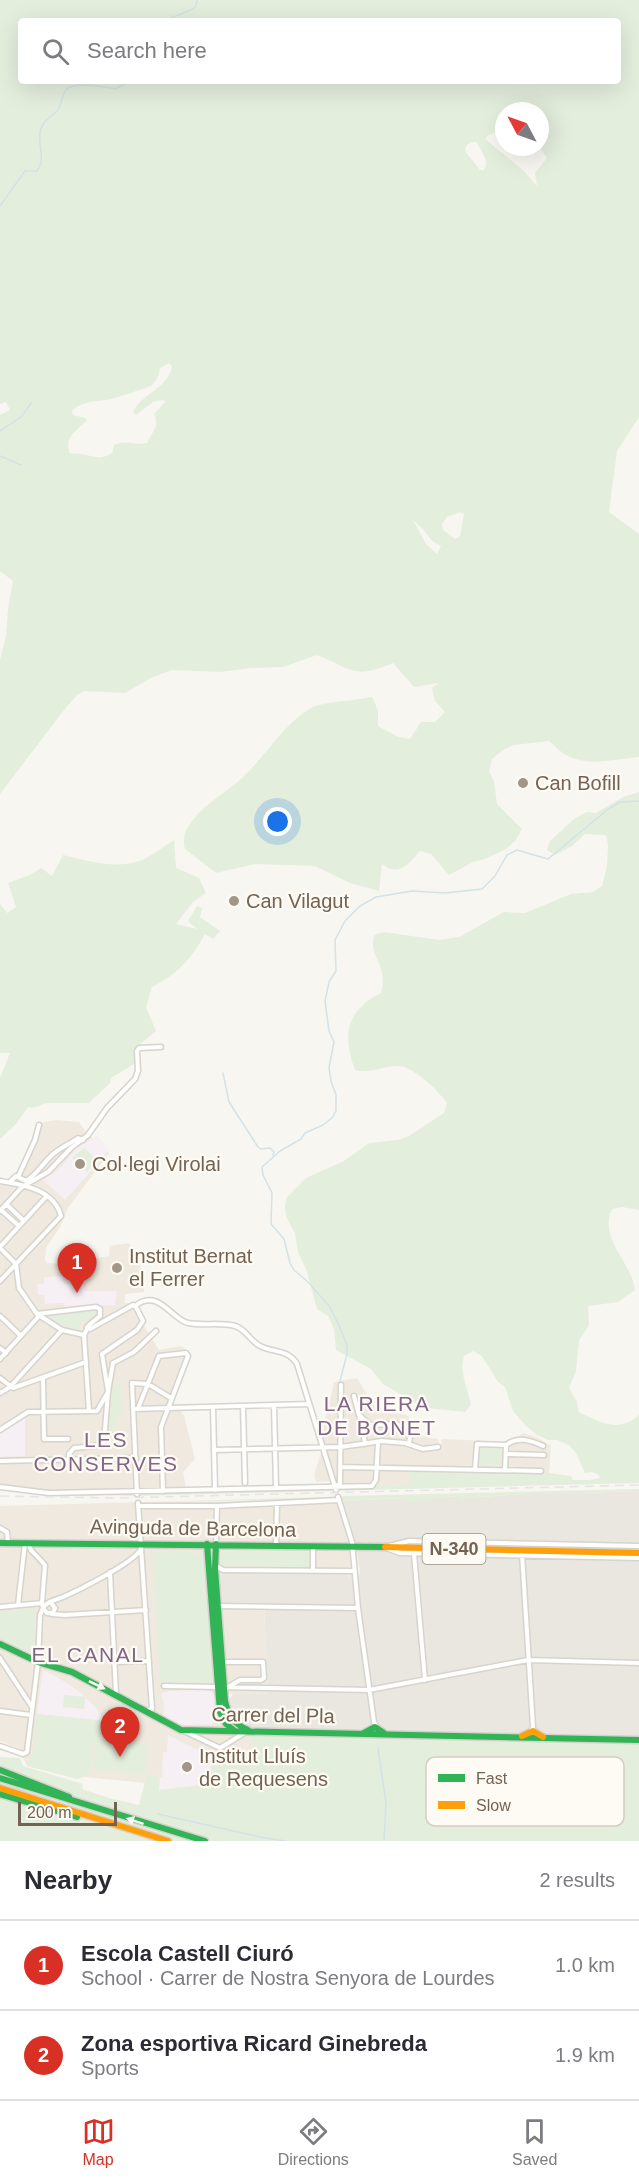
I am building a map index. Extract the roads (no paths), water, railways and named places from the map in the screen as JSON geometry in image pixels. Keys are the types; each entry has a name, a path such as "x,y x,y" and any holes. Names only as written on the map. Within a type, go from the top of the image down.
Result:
{"main road":[{"name":"Avinguda de Barcelona","path":"0,1543 351,1546 386,1547 406,1551 639,1553"},
{"path":"207,1544 215,1606 222,1719 235,1731"},
{"path":"215,1606 216,1544"},
{"path":"1,1645 38,1662 72,1672 181,1730"},
{"path":"221,1688 230,1718 250,1731"},
{"path":"212,1731 222,1719 226,1707"},
{"name":"Carrer del Pla","path":"181,1730 364,1733 377,1730 519,1737 533,1733 544,1737 639,1740"},
{"path":"0,1770 59,1792 88,1806"},
{"path":"0,1778 206,1841"},
{"path":"0,1788 168,1841"},
{"path":"0,1794 87,1820 120,1826"}],"street":[{"path":"19,1226 1,1210 18,1192 57,1164 82,1140 110,1105 135,1079 138,1071 137,1052 139,1048 161,1047"},
{"path":"18,1177 35,1140 39,1125"},
{"path":"5,1181 18,1177 26,1181 34,1176 51,1155 78,1138 82,1140"},
{"path":"0,1281 61,1216 60,1210 35,1188 5,1181"},
{"path":"5,1181 18,1192"},
{"path":"34,1181 35,1188"},
{"path":"46,1197 0,1247 16,1264 19,1288 38,1315 62,1330 84,1335"},
{"path":"6,1204 24,1221"},
{"path":"9,1271 17,1276"},
{"path":"87,1327 90,1329 141,1302 158,1302 188,1323 236,1326 260,1346 289,1354 297,1364 336,1488"},
{"path":"69,1459 69,1454 74,1448 95,1446 104,1442 109,1395 102,1354 141,1326 143,1321 135,1306"},
{"path":"0,1359 38,1315 99,1308 100,1316 87,1327 84,1335 89,1411"},
{"path":"0,1316 21,1336"},
{"path":"0,1394 10,1387 62,1330"},
{"path":"0,1430 25,1413 100,1409 108,1392 115,1361 134,1352 156,1331"},
{"path":"0,1348 6,1353"},
{"path":"140,1409 139,1406 159,1356 183,1353 188,1356 161,1427 163,1491"},
{"path":"0,1378 13,1388 86,1362"},
{"path":"43,1378 44,1439 68,1439"},
{"path":"137,1493 132,1383 147,1384 171,1398"},
{"path":"336,1488 340,1484 341,1385"},
{"path":"354,1396 363,1425 365,1444"},
{"path":"134,1409 309,1404"},
{"path":"274,1405 276,1488"},
{"path":"243,1406 245,1483"},
{"path":"213,1407 215,1490"},
{"path":"359,1415 370,1425 397,1424 410,1437 409,1444"},
{"path":"475,1469 477,1444 506,1445 517,1439 529,1440 543,1446"},
{"path":"214,1450 323,1447 395,1441 423,1449 438,1447"},
{"path":"2,1487 45,1493 137,1493 336,1488 375,1484 378,1442"},
{"path":"505,1470 506,1445"},
{"path":"506,1454 544,1455"},
{"path":"0,1461 136,1458"},
{"path":"340,1467 541,1471"},
{"path":"145,1711 152,1709 139,1504 217,1506 339,1499 351,1537 353,1570 369,1690 377,1730"},
{"path":"276,1545 277,1504"},
{"path":"216,1544 217,1506"},
{"path":"0,1528 7,1532 8,1542"},
{"path":"406,1551 407,1543 415,1541"},
{"name":"Avinguda de Barcelona","path":"386,1547 415,1541 639,1546"},
{"path":"18,1605 26,1542"},
{"path":"0,1746 26,1754 38,1662 36,1659 43,1606 45,1565 26,1542"},
{"path":"53,1604 138,1555 141,1546"},
{"path":"313,1546 313,1570"},
{"name":"Avinguda de Barcelona","path":"406,1551 414,1554 522,1553 639,1558"},
{"path":"522,1553 533,1733"},
{"path":"414,1554 424,1680"},
{"path":"215,1564 223,1570 353,1570"},
{"path":"110,1572 116,1694"},
{"path":"0,1607 43,1606 45,1603 53,1604 65,1615"},
{"path":"50,1614 55,1610 53,1604"},
{"path":"43,1606 44,1612 50,1614"},
{"path":"215,1606 358,1608"},
{"path":"41,1618 44,1614 65,1615 146,1610"},
{"path":"28,1658 34,1656 38,1651"},
{"path":"0,1658 32,1707"},
{"path":"115,1662 149,1660"},
{"path":"164,1686 369,1690 528,1660 639,1663"},
{"path":"221,1688 240,1680 264,1678 263,1662 227,1662"},
{"path":"0,1711 31,1715"},
{"path":"181,1730 220,1748 250,1731"}],"waterway":[{"path":"171,18 193,9 197,0"},
{"path":"0,206 25,171 37,171 40,166 42,126 58,110 69,87 82,85 115,89 124,84"},
{"path":"0,431 21,417 32,402"},
{"path":"0,456 21,465"},
{"path":"340,1381 347,1345 329,1306 294,1270 284,1239 271,1224 272,1193 263,1175 262,1167 280,1151 301,1139 305,1133 323,1125 332,1118 336,1111 336,1095 329,1068 334,1042 329,1031 325,1001 329,982 336,971 335,940 345,921 360,906 376,897 412,891 445,893 482,889 495,876 507,855 517,850 548,859 607,810 620,802 639,801"},
{"path":"223,1073 229,1102 258,1147 270,1148 274,1152 273,1155"},
{"path":"378,1748 386,1804 384,1841"},
{"path":"158,1814 286,1841"}],"railway":[{"path":"0,1496 118,1498 639,1485"}],"place":[{"name":"Can Bofill","path":"523,783"},
{"name":"Can Vilagut","path":"234,901"},
{"name":"Col·legi Virolai","path":"80,1164"},
{"name":"Institut Bernat el Ferrer","path":"117,1268"},
{"name":"Escola Castell Ciuró","path":"77,1293"},
{"name":"Zona esportiva Ricard Ginebreda","path":"120,1757"},
{"name":"Institut Lluís de Requesens","path":"187,1767"}],"district":[{"name":"LA RIERA DE BONET","path":"377,1416"},
{"name":"LES CONSERVES","path":"106,1452"},
{"name":"EL CANAL","path":"88,1655"}]}
